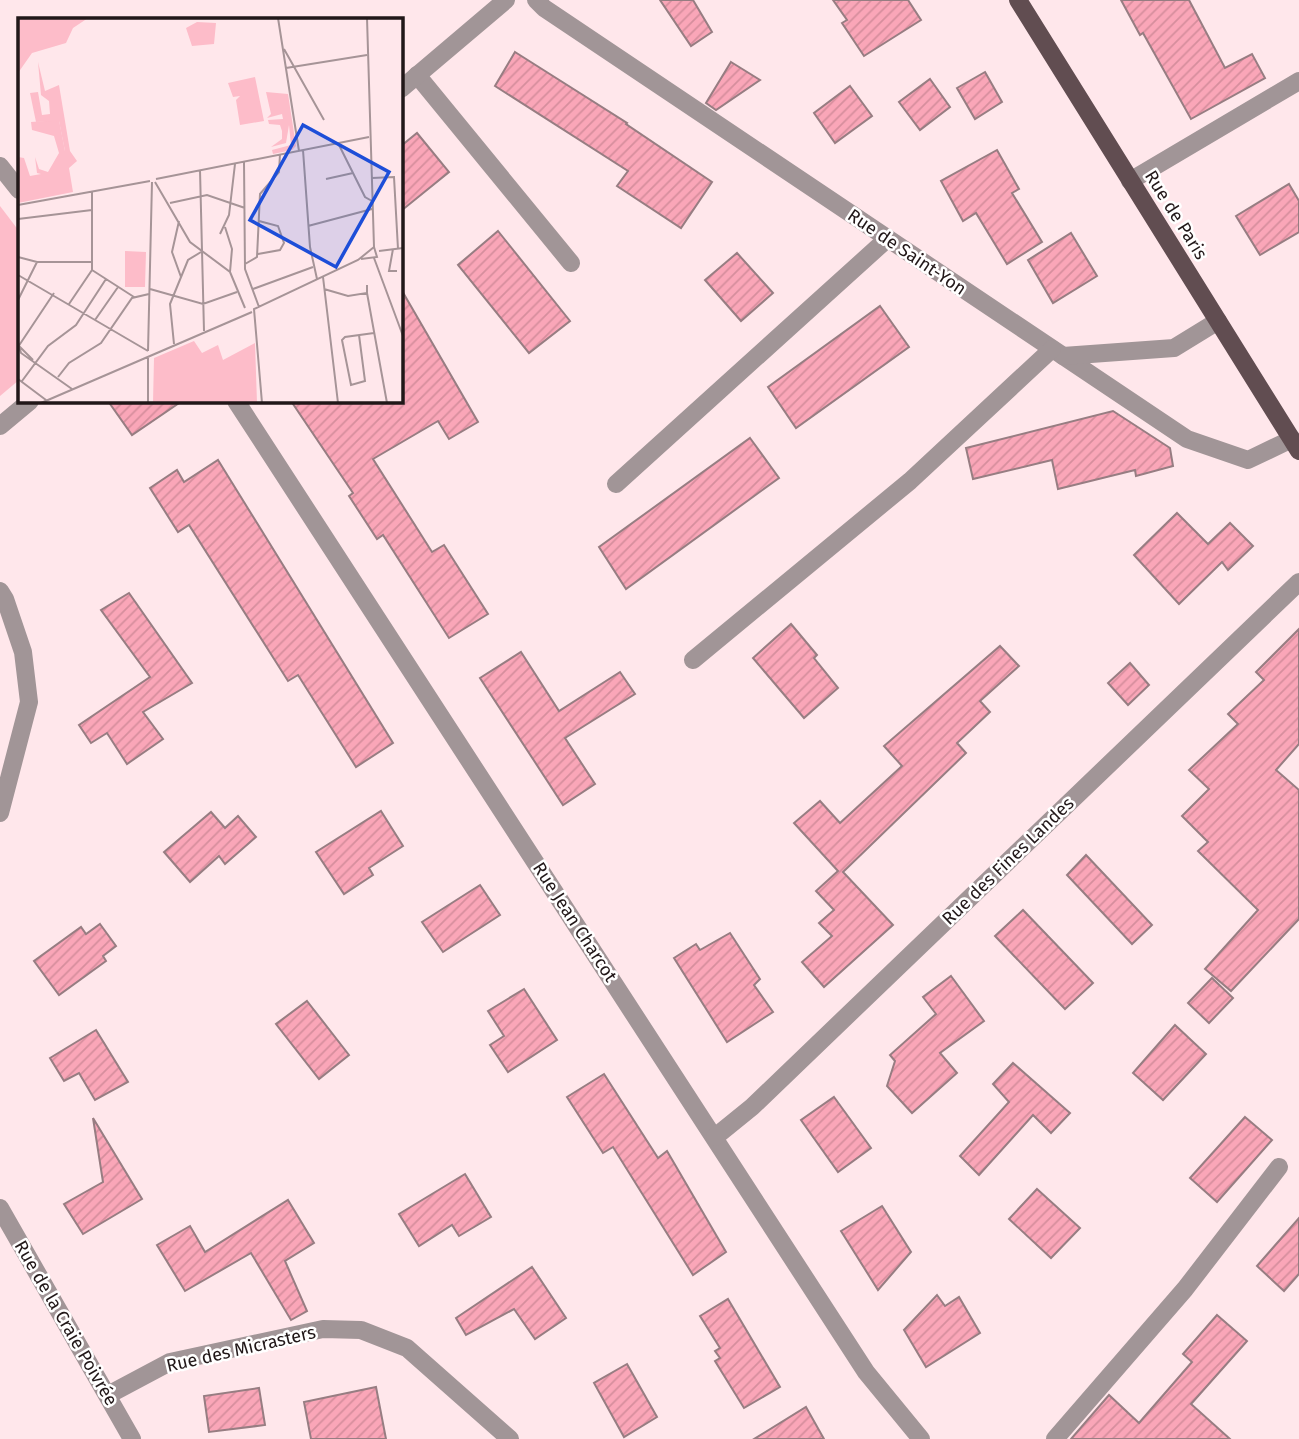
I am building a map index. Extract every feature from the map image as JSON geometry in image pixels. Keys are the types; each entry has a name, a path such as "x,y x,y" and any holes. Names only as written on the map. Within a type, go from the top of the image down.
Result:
{"main road":[{"name":"Rue de Paris","path":"1018,0 1295,445"}],"street":[{"path":"402,88 506,0"},
{"name":"Rue de Saint-Yon","path":"536,0 544,8 1187,439 1248,460 1295,445"},
{"path":"417,75 571,263"},
{"path":"1130,181 1299,81"},
{"path":"0,166 18,189"},
{"path":"616,484 887,239"},
{"path":"693,660 910,481 1057,353 1174,348 1218,321"},
{"path":"0,426 29,402"},
{"name":"Rue Jean Charcot","path":"237,402 866,1372 921,1439"},
{"name":"Rue des Fines Landes","path":"715,1137 762,1098 1299,582"},
{"path":"0,591 23,652 29,702 0,813"},
{"path":"1055,1439 1185,1289 1279,1167"},
{"name":"Rue de la Craie Poivrée","path":"0,1208 132,1439"},
{"name":"Rue des Micrasters","path":"108,1395 170,1362 323,1329 361,1330 407,1348 510,1439"}],"shaded area":[{"path":"0,206 18,230 18,381 0,396"}],"building":[{"path":"660,0 693,0 712,32 691,46"},
{"path":"833,0 908,0 921,20 864,56 842,23 847,20"},
{"path":"1121,0 1189,0 1225,68 1252,54 1265,78 1191,119 1143,33 1140,35"},
{"path":"515,52 627,123 712,182 681,228 617,186 628,171 495,86"},
{"path":"731,62 760,80 716,110 706,103"},
{"path":"985,72 1002,102 975,119 957,88"},
{"path":"930,79 950,107 920,130 899,102"},
{"path":"850,86 872,116 835,143 814,113"},
{"path":"417,133 449,172 402,210 402,145"},
{"path":"997,150 1019,189 1012,193 1042,242 1007,264 976,213 963,221 941,181"},
{"path":"1289,184 1299,201 1299,232 1260,255 1236,216"},
{"path":"498,231 570,321 529,353 458,265"},
{"path":"1071,233 1097,276 1053,303 1028,260"},
{"path":"737,253 773,293 741,321 705,280"},
{"path":"402,291 478,422 449,439 438,421 373,459 432,552 444,545 488,614 449,638 383,535 377,539 349,496 353,493 292,402 402,402"},
{"path":"880,306 909,347 796,428 768,387"},
{"path":"109,402 181,402 132,435"},
{"path":"1113,411 1170,448 1173,466 1136,476 1135,470 1058,489 1052,460 973,479 966,448"},
{"path":"750,438 779,478 626,589 599,547"},
{"path":"218,460 393,743 356,767 298,675 288,681 189,525 178,532 150,488 177,470 184,482"},
{"path":"1177,513 1208,544 1230,523 1253,546 1228,570 1222,562 1179,604 1134,555"},
{"path":"129,593 192,683 143,712 163,739 127,764 107,733 91,743 79,725 150,677 101,610"},
{"path":"791,624 817,655 814,658 838,688 804,718 753,658"},
{"path":"1299,629 1299,744 1276,770 1299,790 1299,919 1231,991 1205,969 1258,910 1198,851 1208,842 1182,816 1209,789 1189,770 1238,724 1228,714 1264,680 1256,672"},
{"path":"1000,646 1019,666 980,701 990,712 957,743 966,753 843,872 893,925 824,987 802,962 832,936 819,923 834,910 816,891 838,871 794,823 820,801 840,823 902,766 884,746"},
{"path":"521,652 559,711 620,672 635,694 565,738 595,784 563,805 480,678"},
{"path":"1130,663 1149,685 1128,705 1108,683"},
{"path":"381,811 403,846 369,868 373,875 344,894 316,852"},
{"path":"211,812 225,828 238,816 256,837 225,864 219,856 190,882 164,852"},
{"path":"1086,855 1152,925 1132,944 1067,875"},
{"path":"480,885 500,915 443,952 422,922"},
{"path":"1023,910 1093,983 1065,1009 995,936"},
{"path":"100,924 116,946 103,956 106,961 59,995 34,961 81,927 86,934"},
{"path":"730,933 760,979 754,985 773,1012 727,1042 674,958 696,944 700,950"},
{"path":"951,976 984,1021 940,1053 957,1073 912,1113 887,1086 895,1061 890,1055 936,1014 923,997"},
{"path":"1212,978 1233,998 1209,1023 1188,1003"},
{"path":"524,989 557,1040 508,1072 490,1045 504,1036 488,1011"},
{"path":"307,1001 349,1055 319,1079 276,1024"},
{"path":"1175,1025 1206,1054 1163,1100 1133,1073"},
{"path":"96,1030 128,1082 95,1100 79,1073 64,1081 50,1058"},
{"path":"1013,1063 1070,1113 1051,1133 1033,1115 979,1175 960,1156 1009,1102 993,1084"},
{"path":"604,1074 658,1158 667,1151 726,1252 693,1275 613,1147 603,1153 567,1097"},
{"path":"834,1097 871,1148 838,1172 801,1120"},
{"path":"1245,1117 1272,1140 1217,1202 1190,1178"},
{"path":"93,1118 142,1199 83,1234 64,1204 103,1182"},
{"path":"465,1174 491,1217 459,1236 452,1225 419,1246 399,1214"},
{"path":"1037,1189 1080,1228 1051,1258 1009,1219"},
{"path":"288,1200 314,1243 285,1261 307,1311 291,1320 251,1253 185,1291 157,1245 190,1226 205,1252"},
{"path":"882,1206 911,1252 878,1290 841,1231"},
{"path":"1299,1218 1299,1274 1284,1291 1257,1266"},
{"path":"532,1267 566,1318 535,1339 514,1309 466,1335 456,1318"},
{"path":"937,1295 945,1306 959,1297 980,1333 926,1367 904,1330"},
{"path":"728,1299 780,1387 744,1408 715,1361 720,1358 715,1351 720,1348 700,1316"},
{"path":"1217,1315 1247,1341 1191,1404 1230,1439 1071,1439 1109,1395 1139,1423 1192,1362 1183,1354"},
{"path":"627,1364 657,1417 624,1437 594,1383"},
{"path":"376,1387 386,1439 311,1439 304,1402"},
{"path":"259,1388 265,1425 209,1432 204,1396"},
{"path":"806,1407 824,1439 754,1439"}]}
